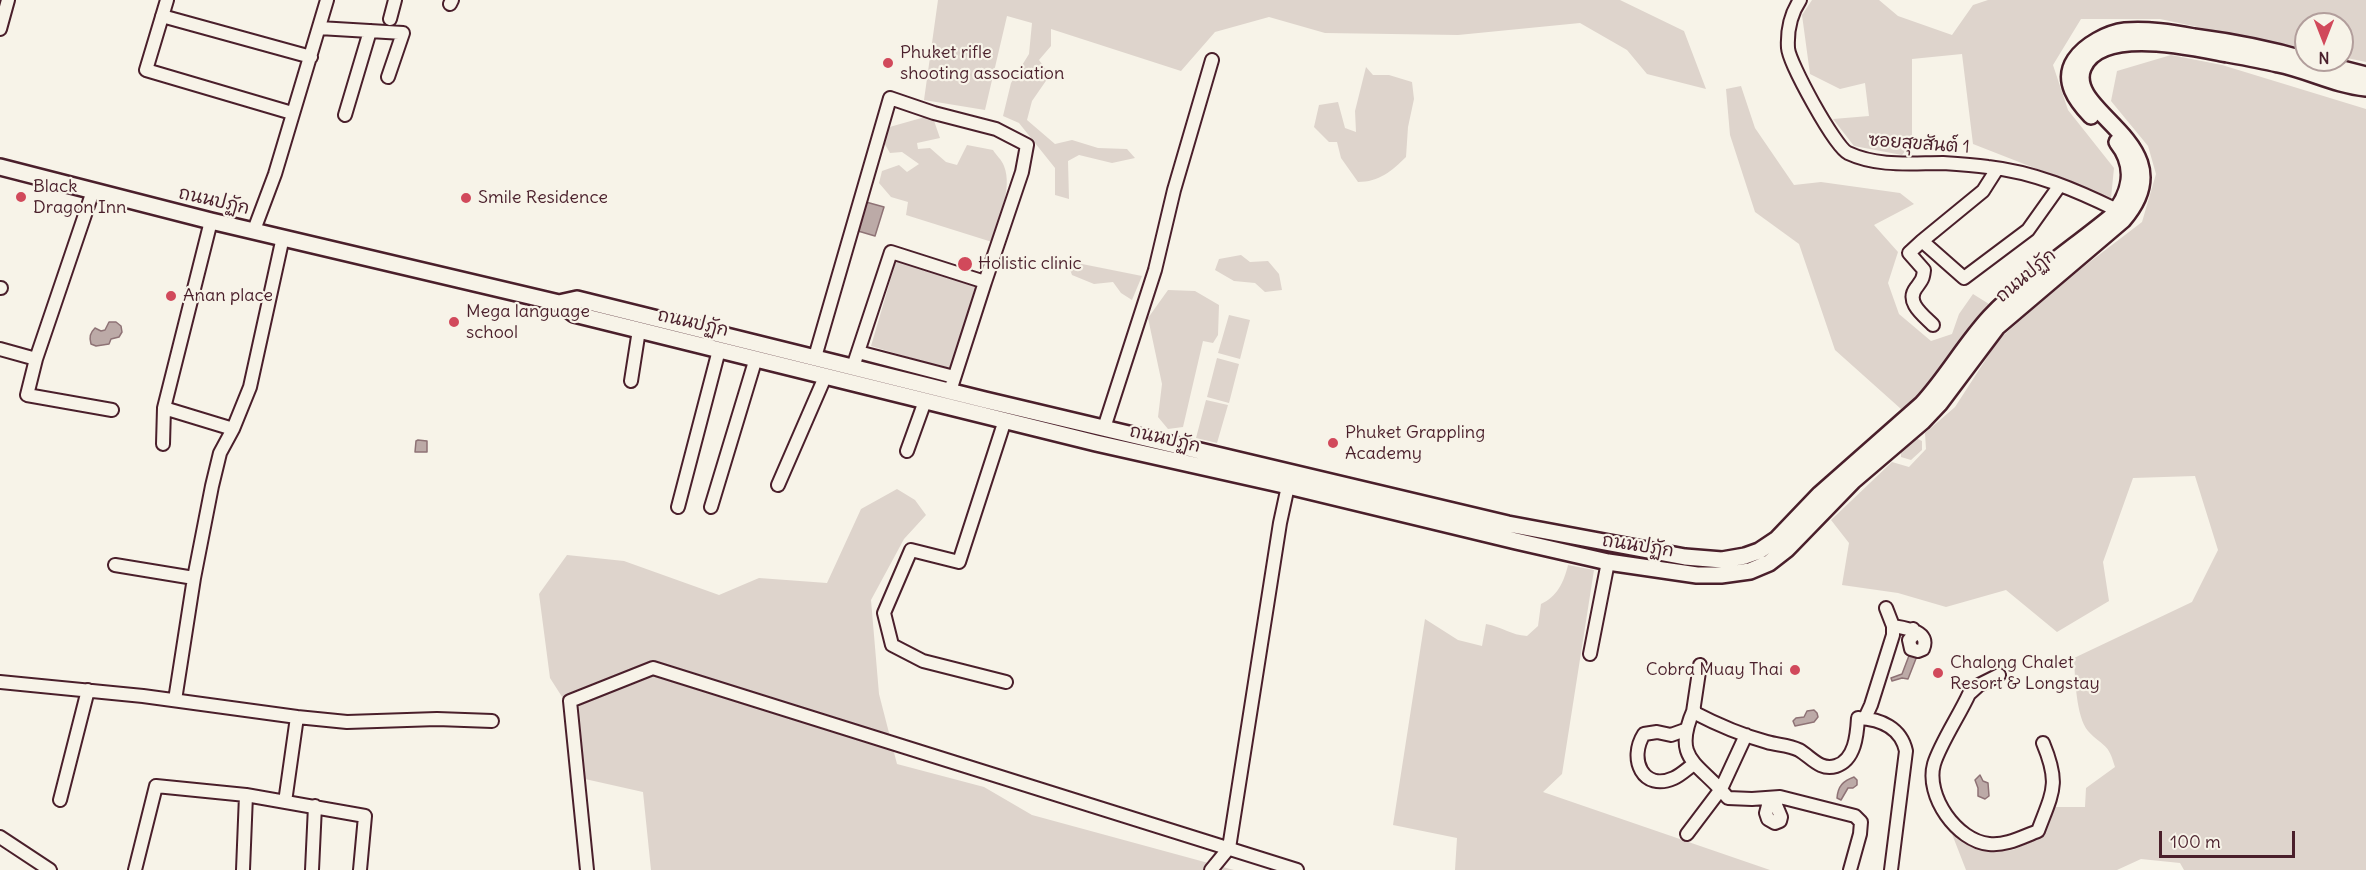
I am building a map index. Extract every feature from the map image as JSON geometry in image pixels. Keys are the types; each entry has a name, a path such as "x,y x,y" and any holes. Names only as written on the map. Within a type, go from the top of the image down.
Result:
{"main road":[{"name":"ถนนปฏัก","path":"0,167 211,221 560,303 574,314 825,377 1288,486 1318,486 1639,550 1722,560 1759,551 1777,539 1820,494 1922,404 1936,389 1976,334 2004,303 2118,210 2130,183 2127,161 2120,145 2077,99 2070,85 2071,67 2076,58 2091,45 2111,34 2124,31 2153,31 2229,42 2294,57"},
{"name":"ถนนปฏัก","path":"560,303 577,299 815,357 855,360 952,384 1104,428 1608,562 1697,575 1730,575 1750,572 1769,563 1787,549 1853,481 1922,422 1952,389 1997,327 2123,220 2133,208 2141,187 2140,164 2118,128 2090,102 2081,79 2082,69 2087,61 2097,53 2125,42 2165,43 2278,63 2335,82 2366,88"},
{"path":"1745,556 1750,572"}],"street":[{"path":"0,29 8,0"},
{"path":"167,0 146,70 292,113"},
{"path":"254,230 311,57 325,0"},
{"path":"390,19 395,0"},
{"name":"ซอยสุขสันต์ 1","path":"1800,0 1788,28 1788,51 1833,138 1845,152 1865,160 1889,164 1945,163 1997,169 2060,185 2118,210"},
{"path":"162,16 311,57"},
{"path":"319,28 403,33 388,77"},
{"path":"345,115 370,31"},
{"path":"1104,428 1155,270 1173,190 1212,60"},
{"path":"815,357 890,98 934,113 996,129 1027,145 1022,172 952,384"},
{"path":"1933,326 1914,305 1912,296 1923,280 1924,270 1909,253 1983,191 1997,169"},
{"path":"1922,241 1964,278 2028,230 2060,185"},
{"path":"93,191 36,359 27,395 112,410"},
{"path":"163,444 164,408 211,221"},
{"path":"176,700 194,578 220,453 233,429 250,387 283,237"},
{"path":"855,360 891,252 985,282"},
{"path":"631,381 639,330"},
{"path":"0,349 36,359"},
{"path":"678,507 719,350"},
{"path":"711,507 756,358"},
{"path":"778,485 825,377"},
{"path":"907,451 925,401"},
{"path":"164,408 233,429"},
{"path":"1005,420 959,562 911,550 884,613 892,645 923,662 1006,682"},
{"path":"1211,870 1229,848 1288,486"},
{"path":"1590,654 1608,562"},
{"path":"115,565 194,578"},
{"path":"1865,718 1893,635 1893,626 1886,608"},
{"path":"1893,626 1913,629"},
{"path":"1701,665 1694,709 1685,730 1685,747 1694,764 1728,798 1780,797 1855,816 1861,822 1860,834 1850,870"},
{"path":"587,870 570,702 653,668 1297,870"},
{"path":"1999,675 1979,685 1969,694 1934,766 1935,790 1947,818 1965,834 1988,844 2011,842 2038,831 2053,792 2054,769 2043,743"},
{"path":"0,682 176,700 347,722 437,719 492,721"},
{"path":"60,800 88,690"},
{"path":"1694,709 1693,712 1719,725 1799,751 1816,763 1833,767 1842,763 1849,755 1857,736 1858,718 1865,718 1892,728 1903,738 1906,751 1891,870"},
{"path":"285,802 297,717"},
{"path":"1685,730 1671,735 1658,732 1644,734 1638,743 1636,759 1641,771 1651,779 1674,778 1694,764"},
{"path":"1687,834 1721,789 1746,735"},
{"path":"135,870 156,786 246,795 365,816 360,870"},
{"path":"243,870 246,795"},
{"path":"312,870 315,806"},
{"path":"0,837 48,869"}],"shaded area":[{"path":"938,0 1620,0 1684,31 1706,89 1647,74 1627,50 1580,23 1458,35 1325,33 1269,17 1215,32 1181,71 1051,29 1051,46 1039,60 1050,75 1032,101 1027,120 1055,144 1072,140 1098,148 1127,149 1135,158 1112,163 1079,155 1068,161 1069,199 1055,195 1055,168 1019,123 1003,116 1011,83 1029,54 1032,23 1007,16 985,110 924,100"},
{"path":"1812,0 1879,0 1898,16 1952,35 1973,5 1988,0 2366,0 2366,62 2354,60 2354,12 2294,12 2294,47 2160,19 2081,19 2053,65 2068,110 2114,168 2111,198 1973,144 1962,54 1912,59 1912,143 1902,155 1854,146 1833,119 1869,116 1865,83 1840,89 1810,74 1802,15"},
{"path":"2171,55 2222,65 2366,109 2366,870 2184,870 2180,863 2141,859 2117,870 1966,870 1952,834 1988,852 2013,850 2042,837 2054,807 2085,807 2086,788 2115,767 2108,749 2084,725 2077,696 2074,658 2192,602 2218,550 2195,476 2133,478 2103,562 2109,601 2057,632 2006,590 1946,607 1898,593 1842,585 1849,543 1831,520 1892,462 1909,467 1926,449 1925,433 1955,407 1999,339 2070,277 2142,222 2156,174 2148,146 2111,101 2117,71"},
{"path":"1366,67 1373,75 1389,75 1412,82 1414,99 1408,127 1406,157 1385,175 1366,182 1358,182 1341,158 1337,142 1329,142 1314,127 1319,105 1338,102 1345,128 1356,132 1355,111"},
{"path":"1741,86 1755,128 1794,185 1821,182 1900,193 1914,204 1874,225 1898,252 1888,283 1899,314 1931,341 1952,334 1959,314 1973,294 1989,304 1970,325 1929,388 1901,409 1835,350 1799,244 1755,212 1730,135 1726,89"},
{"path":"932,115 940,138 917,143 918,149 930,148 946,162 957,165 967,145 993,150 1003,164 1007,184 1006,194 992,242 906,215 908,202 891,197 879,183 882,171 899,165 907,172 919,164 902,152 890,153 883,141 886,128"},
{"path":"866,202 884,207 875,236 858,231"},
{"path":"1241,255 1250,262 1268,261 1279,274 1282,290 1265,292 1255,283 1234,281 1215,270 1219,259"},
{"path":"896,261 976,285 951,370 871,346"},
{"path":"1067,261 1142,276 1132,300 1121,293 1113,282 1094,284 1072,275"},
{"path":"1168,290 1195,291 1219,305 1218,335 1213,343 1203,341 1183,427 1168,429 1158,417 1162,384 1148,318"},
{"path":"1229,315 1250,320 1240,359 1218,353"},
{"path":"109,322 116,322 121,326 122,332 119,337 111,339 109,344 96,346 91,344 90,335 93,330 95,328 105,330"},
{"path":"1217,358 1239,364 1229,403 1207,397"},
{"path":"1206,400 1228,405 1217,443 1196,438"},
{"path":"1914,437 1922,441 1922,450 1911,460 1901,457 1901,448"},
{"path":"418,440 427,441 427,452 415,452"},
{"path":"897,489 915,500 926,515 904,539 871,600 879,694 897,764 984,787 1032,815 1234,870 651,870 643,792 585,779 580,725 550,678 539,594 567,555 624,561 719,595 759,578 827,583 861,509"},
{"path":"1568,565 1594,570 1562,774 1543,792 1770,870 1455,870 1457,838 1393,825 1425,619 1458,640 1482,646 1486,624 1527,636 1538,626 1541,604 1559,588"},
{"path":"1910,653 1917,656 1908,679 1892,681 1891,678 1902,674"},
{"path":"1814,710 1818,717 1814,722 1795,726 1793,721 1796,718 1804,717 1807,711"},
{"path":"1980,775 1983,781 1988,783 1989,796 1985,799 1978,796 1975,780"},
{"path":"1854,777 1857,785 1848,788 1841,800 1837,798 1842,784"}],"place":[{"name":"Phuket rifle shooting association","path":"888,63"},
{"name":"Black Dragon Inn","path":"21,197"},
{"name":"Smile Residence","path":"466,198"},
{"name":"Holistic clinic","path":"965,264"},
{"name":"Anan place","path":"171,296"},
{"name":"Mega language school","path":"454,322"},
{"name":"Phuket Grappling Academy","path":"1333,443"},
{"name":"Cobra Muay Thai","path":"1795,670"},
{"name":"Chalong Chalet Resort & Longstay","path":"1938,673"}]}
